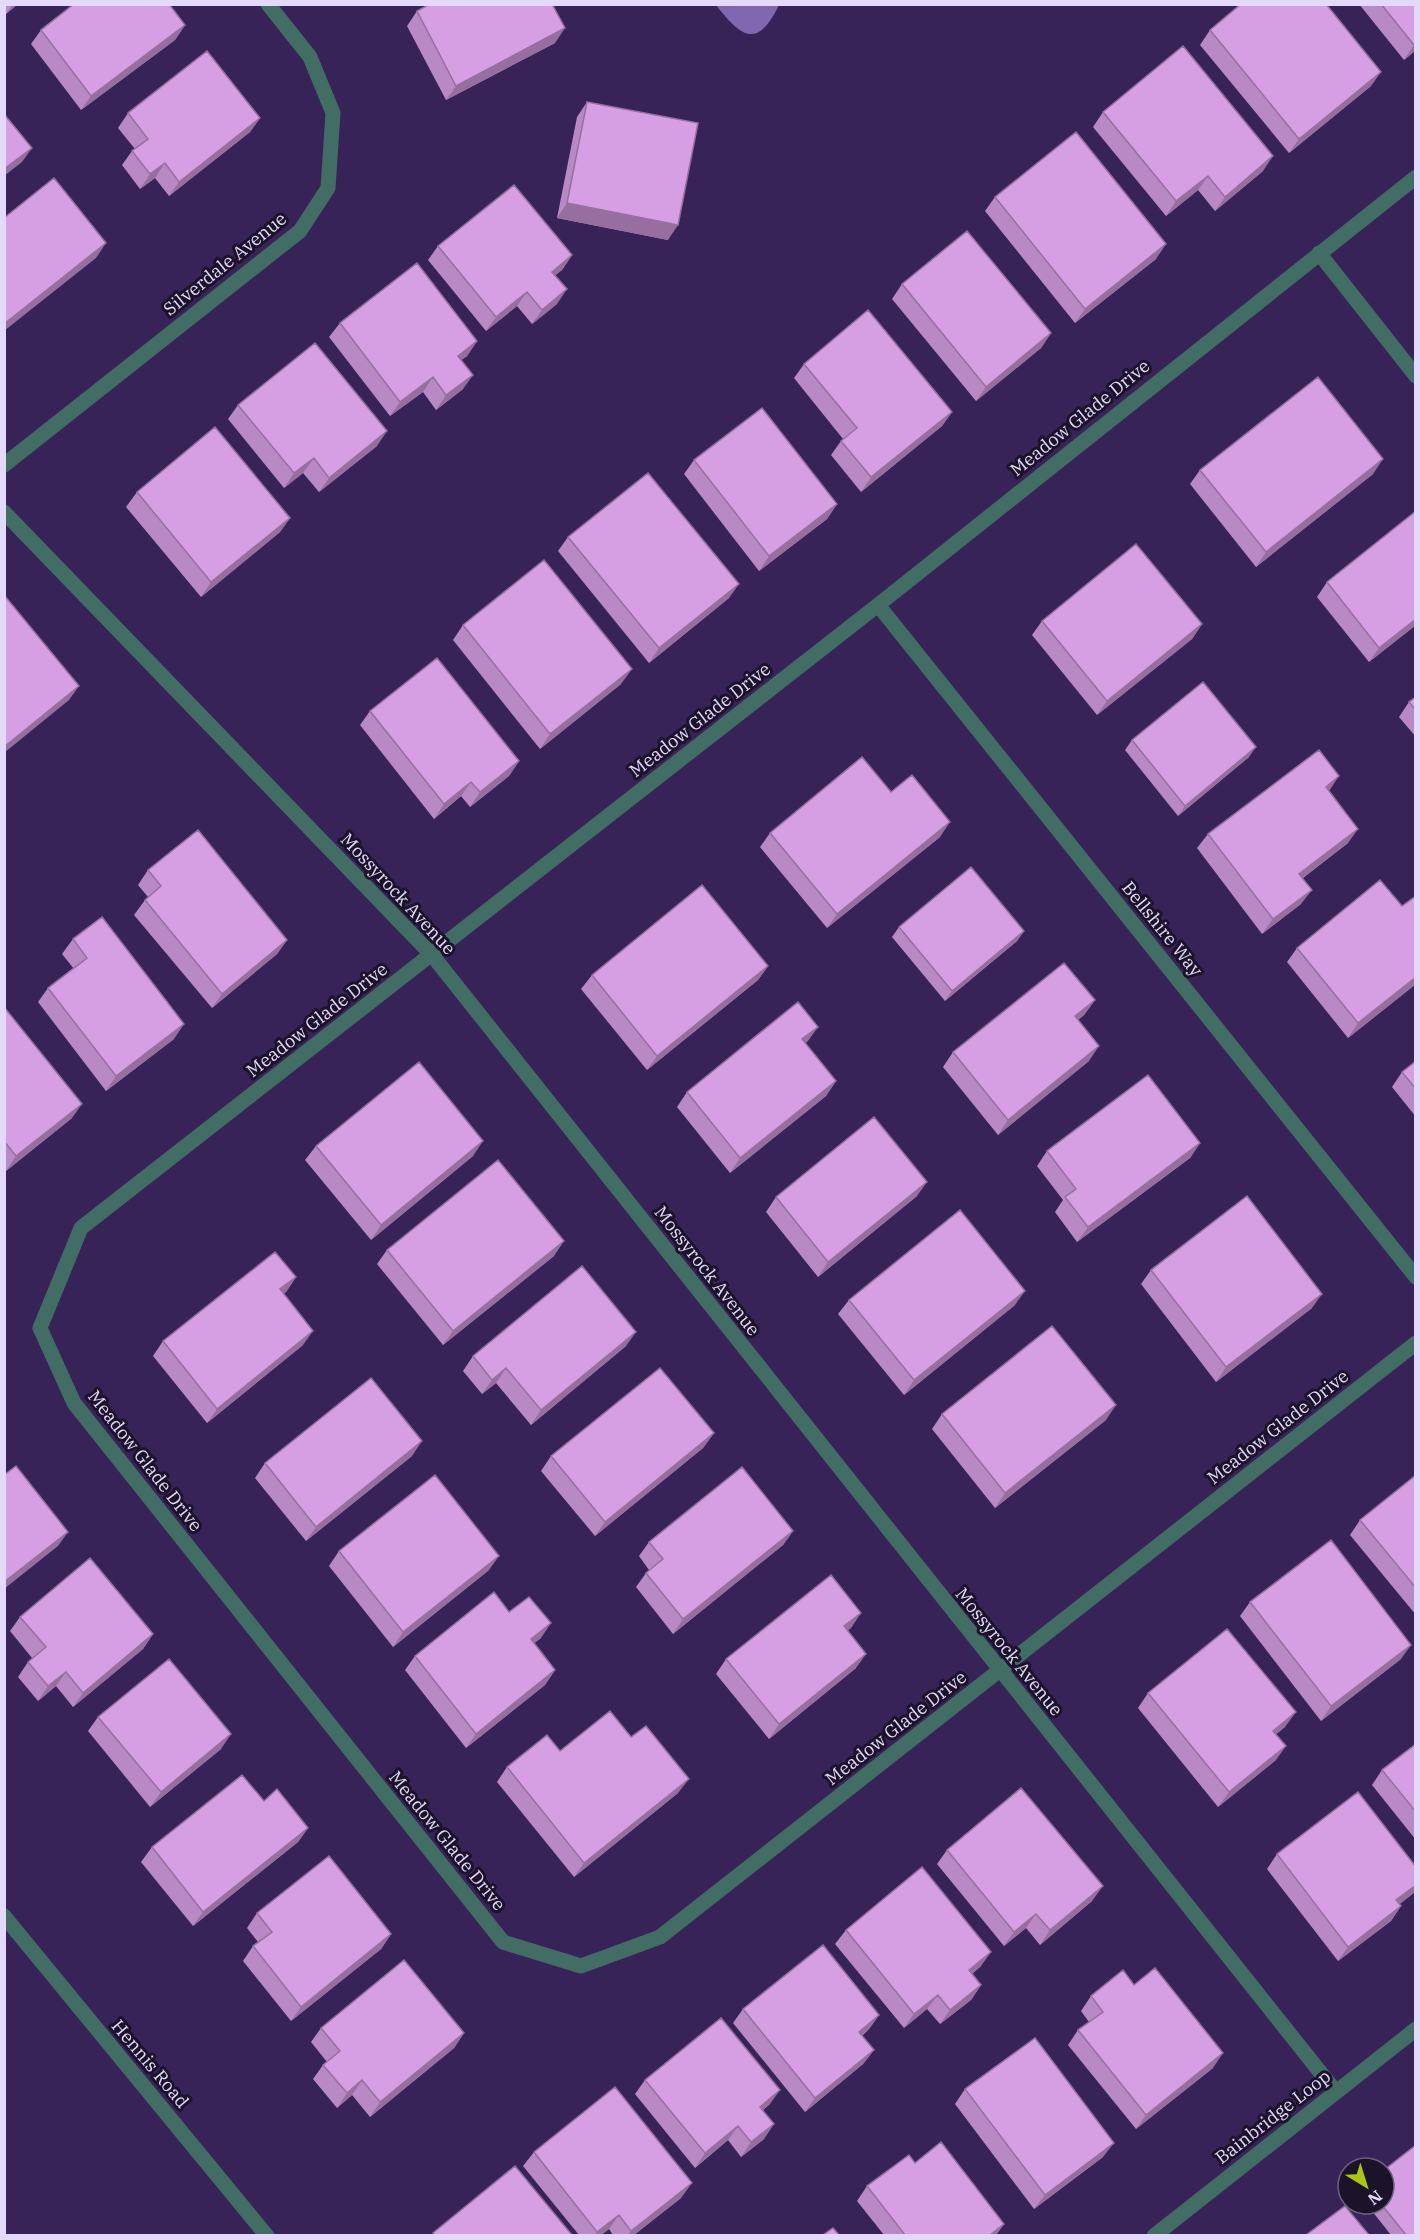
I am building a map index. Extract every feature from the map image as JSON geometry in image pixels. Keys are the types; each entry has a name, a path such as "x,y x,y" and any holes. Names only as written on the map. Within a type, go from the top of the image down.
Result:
{"street":[{"name":"Silverdale Avenue","path":"4,465 300,231 328,188 333,113 310,57 268,4"},
{"name":"Meadow Glade Drive","path":"1416,177 878,605 81,1228 40,1328 74,1403 503,1942 581,1965 660,1937 1416,1343"},
{"path":"1319,253 1416,376"},
{"name":"Mossyrock Avenue","path":"4,512 432,955 999,1672 1336,2092"},
{"name":"Bellshire Way","path":"878,605 1416,1277"},
{"name":"Hennis Road","path":"4,1916 267,2235"},
{"name":"Bainbridge Loop","path":"1154,2235 1416,2029"}],"shaded area":[{"path":"716,5 779,5 763,28 756,33 749,34 733,25"}],"building":[{"path":"74,4 169,4 185,25 91,96 41,30"},
{"path":"430,4 552,4 565,28 456,86 417,11"},
{"path":"1241,4 1326,4 1381,72 1299,139 1210,30"},
{"path":"1381,4 1416,4 1416,44 1414,45"},
{"path":"1183,46 1273,156 1225,197 1208,176 1176,201 1103,112"},
{"path":"207,51 260,118 179,182 165,163 150,174 132,151 148,139 128,113"},
{"path":"587,102 698,123 678,225 567,203"},
{"path":"4,114 32,148 4,169"},
{"path":"1076,132 1166,244 1085,309 995,197"},
{"path":"54,178 106,243 4,324 4,218"},
{"path":"514,185 572,255 552,272 567,289 542,310 527,292 496,317 438,246"},
{"path":"967,231 1051,333 986,387 902,284"},
{"path":"417,263 477,341 458,356 473,375 446,395 433,377 400,402 340,323"},
{"path":"868,310 952,412 871,477 841,441 857,428 804,364"},
{"path":"315,343 387,431 329,478 314,458 294,473 238,405"},
{"path":"1318,377 1383,459 1266,552 1200,470"},
{"path":"762,408 837,504 769,556 694,460"},
{"path":"215,427 290,518 211,582 137,492"},
{"path":"648,473 739,584 659,648 568,537"},
{"path":"1416,511 1416,619 1379,648 1327,582"},
{"path":"1136,544 1202,624 1107,701 1042,621"},
{"path":"544,560 632,669 550,734 463,625"},
{"path":"4,595 79,686 4,747"},
{"path":"437,658 519,761 480,792 471,782 444,804 370,711"},
{"path":"1203,682 1256,747 1185,806 1132,740"},
{"path":"1416,697 1416,710 1409,702"},
{"path":"1319,750 1339,776 1326,787 1358,829 1299,874 1312,890 1273,919 1208,834"},
{"path":"862,757 891,792 912,775 950,822 837,914 770,833"},
{"path":"198,830 287,940 222,994 145,900 161,886 148,870"},
{"path":"971,867 1024,931 952,991 899,927"},
{"path":"1380,880 1402,906 1416,896 1416,977 1358,1023 1297,948"},
{"path":"702,885 768,966 657,1056 592,975"},
{"path":"102,917 184,1024 116,1076 48,988 87,958 73,939"},
{"path":"1064,963 1095,1000 1075,1016 1099,1046 1008,1120 953,1052"},
{"path":"798,1002 818,1027 802,1039 836,1081 740,1158 687,1092"},
{"path":"4,1007 82,1104 16,1156 4,1141"},
{"path":"1416,1061 1416,1089 1402,1072"},
{"path":"419,1062 483,1141 381,1225 316,1146"},
{"path":"1148,1075 1200,1143 1088,1227 1065,1197 1076,1189 1047,1151"},
{"path":"874,1117 927,1182 828,1262 776,1197"},
{"path":"498,1160 564,1241 453,1331 387,1250"},
{"path":"1247,1196 1322,1294 1226,1367 1151,1270"},
{"path":"960,1210 1025,1291 914,1380 849,1300"},
{"path":"275,1252 296,1277 280,1289 313,1331 217,1409 163,1341"},
{"path":"582,1266 636,1332 541,1410 506,1368 492,1380 473,1356"},
{"path":"1052,1326 1116,1405 1005,1493 942,1414"},
{"path":"660,1368 714,1433 605,1522 551,1456"},
{"path":"371,1378 422,1441 316,1527 265,1463"},
{"path":"16,1466 68,1532 4,1582 4,1475"},
{"path":"742,1467 793,1531 683,1619 646,1573 663,1559 649,1542"},
{"path":"435,1475 499,1556 403,1632 339,1551"},
{"path":"1416,1475 1416,1588 1360,1520"},
{"path":"1331,1540 1411,1645 1331,1706 1250,1602"},
{"path":"90,1558 153,1634 83,1693 66,1672 48,1686 28,1662 46,1647 20,1617"},
{"path":"831,1575 861,1613 844,1626 866,1654 779,1724 726,1659"},
{"path":"494,1592 509,1612 529,1597 551,1623 531,1639 555,1670 476,1734 415,1656"},
{"path":"1227,1629 1296,1712 1273,1731 1286,1746 1229,1792 1148,1693"},
{"path":"169,1659 231,1734 161,1792 98,1717"},
{"path":"610,1711 631,1737 646,1726 689,1779 584,1863 507,1767 547,1735 560,1751"},
{"path":"1416,1744 1416,1812 1382,1770"},
{"path":"242,1775 264,1801 277,1789 308,1828 203,1912 152,1847"},
{"path":"1021,1788 1103,1886 1050,1930 1036,1914 1014,1932 947,1850"},
{"path":"1358,1792 1416,1867 1416,1885 1396,1900 1401,1906 1348,1947 1277,1854"},
{"path":"329,1856 391,1934 301,2007 253,1946 272,1932 257,1913"},
{"path":"922,1867 991,1952 969,1970 981,1985 950,2010 938,1995 914,2014 846,1930"},
{"path":"823,1945 879,2015 859,2032 874,2050 815,2098 743,2009"},
{"path":"404,1960 464,2033 380,2102 362,2080 347,2093 323,2065 340,2051 321,2028"},
{"path":"1155,1968 1223,2053 1146,2115 1078,2030 1103,2012 1091,1996 1123,1970 1134,1985"},
{"path":"721,2018 780,2090 760,2107 774,2124 751,2142 738,2126 705,2153 645,2080"},
{"path":"1035,2038 1114,2143 1045,2195 965,2089"},
{"path":"615,2087 692,2183 631,2231 619,2215 597,2232 534,2152"},
{"path":"941,2142 1004,2224 990,2235 905,2235 867,2186 909,2155 915,2163"},
{"path":"1416,2145 1416,2235 1406,2235 1391,2216 1396,2216 1396,2161"},
{"path":"515,2166 572,2235 435,2235 433,2233"},
{"path":"1336,2213 1336,2216 1353,2216 1369,2235 1306,2235"},
{"path":"833,2228 839,2235 823,2235"}]}
